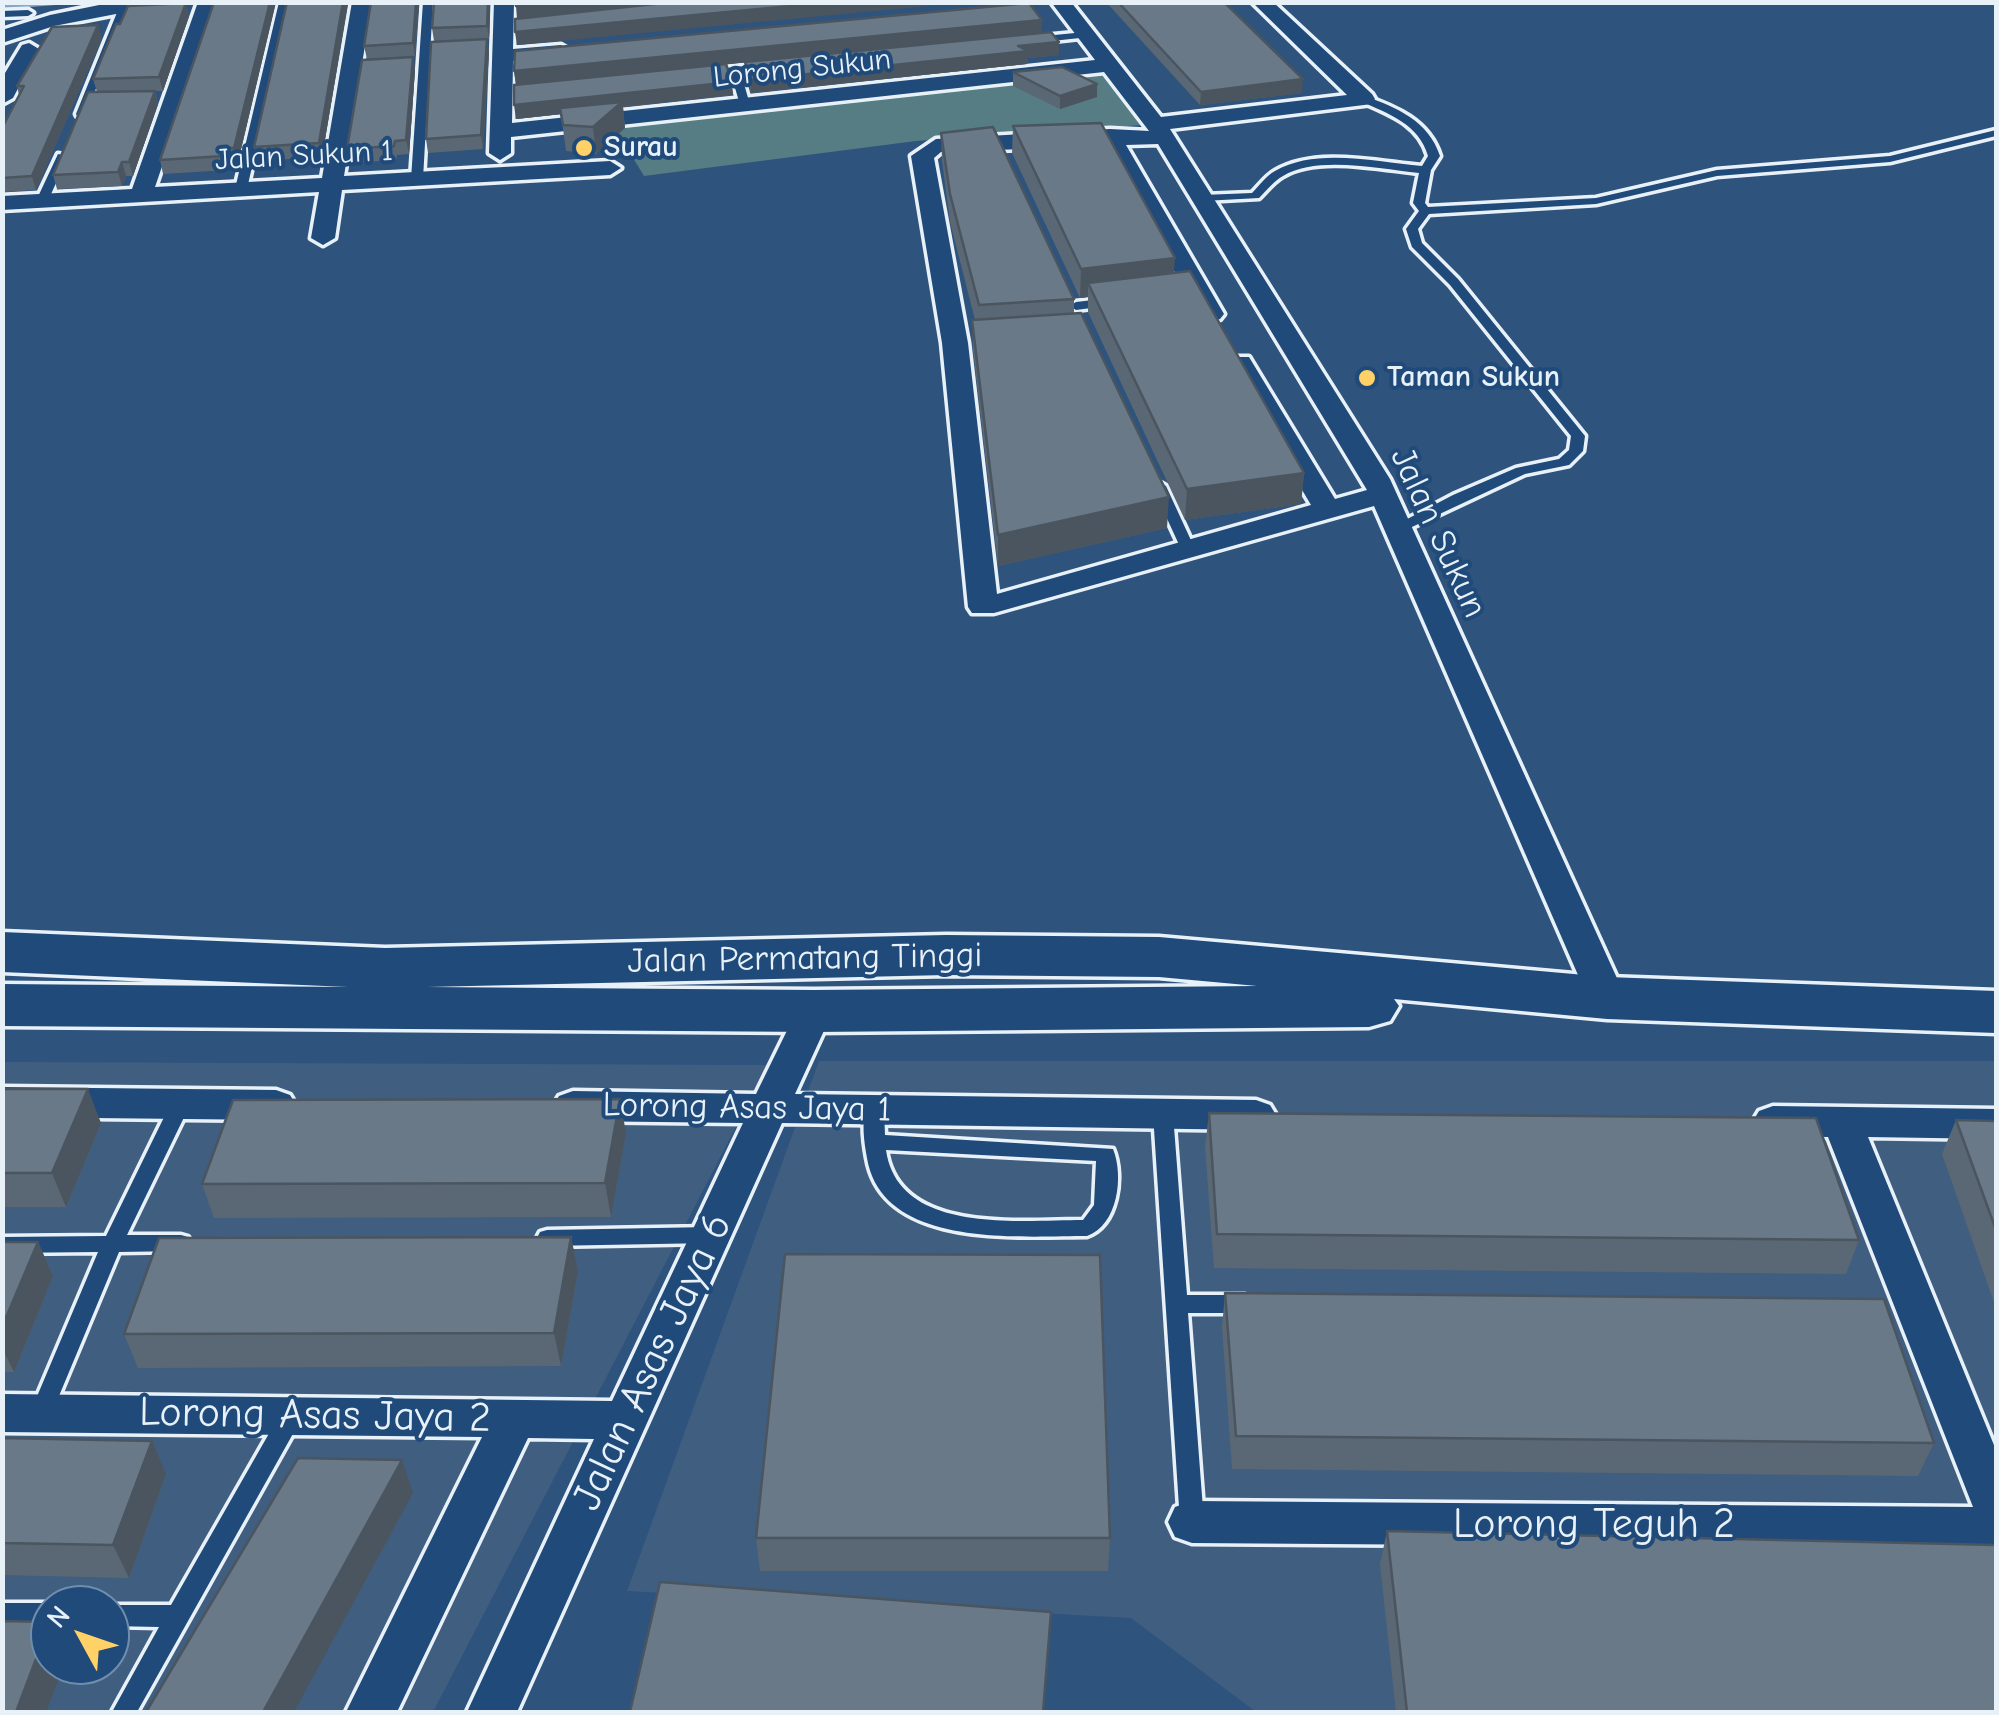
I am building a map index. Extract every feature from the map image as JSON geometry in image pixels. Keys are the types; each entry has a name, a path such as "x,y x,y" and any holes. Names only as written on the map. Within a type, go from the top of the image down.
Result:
{"highway":[{"name":"Jalan Permatang Tinggi","path":"2,952 384,968 946,955 1159,957 1607,998 1996,1012"},
{"path":"814,1011 817,1000 834,987 911,970 946,955"},
{"name":"Jalan Permatang Tinggi","path":"2,1005 1248,1010 1607,998"}],"street":[{"path":"2,38 50,21 146,2"},
{"path":"141,195 167,97 208,2"},
{"path":"324,238 329,184 360,66 362,2"},
{"path":"499,174 502,131 511,92 503,40 504,2"},
{"path":"1261,2 1364,99"},
{"path":"1054,4 1086,35 1160,130"},
{"path":"503,40 581,49"},
{"path":"2,98 29,49"},
{"name":"Lorong Sukun","path":"502,131 1109,66"},
{"path":"1364,99 1003,152 936,146 922,156 964,342 983,607 1383,494"},
{"name":"Jalan Sukun","path":"1160,130 1383,494 1607,998"},
{"path":"1110,136 1189,292 1328,510"},
{"name":"Jalan Sukun 1","path":"2,203 610,168"},
{"name":"Jalan Asas Jaya 6","path":"492,1712 814,1011"},
{"path":"2,1102 318,1105"},
{"name":"Lorong Asas Jaya 1","path":"535,1106 771,1106 876,1126 1147,1114 1302,1116"},
{"path":"1742,1121 1996,1124"},
{"path":"1842,1122 1906,1306 1996,1506"},
{"name":"Lorong Asas Jaya 2","path":"22,1413 627,1420"},
{"path":"371,1712 514,1418"},
{"name":"Lorong Teguh 2","path":"1192,1522 1996,1528"}],"lane":[{"path":"241,189 284,2"},
{"path":"416,179 428,2"},
{"path":"72,133 123,7"},
{"path":"2,14 28,13"},
{"path":"1027,41 1086,35"},
{"path":"426,48 445,48"},
{"path":"406,64 424,63"},
{"path":"696,74 774,66"},
{"path":"735,70 746,105"},
{"path":"88,100 105,99"},
{"path":"1364,99 1416,124 1433,148 1419,203 1425,210"},
{"path":"1425,210 1596,201 1716,172 1890,160 1996,134"},
{"path":"42,201 65,150"},
{"path":"1203,198 1255,196 1278,174 1304,164 1338,162 1425,170"},
{"path":"1397,530 1522,471 1564,462 1576,450 1578,436 1454,282 1416,244 1412,229 1425,210"},
{"path":"1067,288 1082,320"},
{"path":"1076,306 1128,300"},
{"path":"1155,478 1188,550"},
{"path":"22,1413 180,1105"},
{"path":"1147,1114 1176,1304 1192,1522"},
{"path":"876,1126 1106,1154 1106,1204 1099,1220 1087,1228 948,1224 901,1199 882,1176 876,1126"},
{"path":"532,1238 712,1235"},
{"path":"2,1245 212,1242"},
{"path":"1176,1304 1276,1304"},
{"path":"124,1712 292,1416"},
{"path":"2,1614 30,1614"},
{"path":"130,1615 179,1616"}],"shaded area":[{"path":"819,1061 1996,1061 1996,1712 1256,1712 1131,1618 627,1591"},
{"path":"2,1062 768,1065 433,1712 3,1712"}],"green space":[{"path":"1109,65 1156,124 916,141 644,176 610,120"}],"building":[{"path":"214,2 270,2 234,148 226,148 224,156 160,160"},
{"path":"287,2 343,2 319,143 254,147"},
{"path":"371,2 416,2 413,43 364,46"},
{"path":"434,2 488,2 487,26 432,28"},
{"path":"515,2 551,2 516,6"},
{"path":"673,2 833,2 515,32 515,19"},
{"path":"1118,2 1224,2 1303,79 1201,92"},
{"path":"186,3 159,77 93,79 116,24 120,24 128,6"},
{"path":"1029,3 1042,20 514,71 515,51"},
{"path":"98,25 32,176 2,178 2,128 24,86 17,86 52,27"},
{"path":"1051,32 1059,42 1018,46 1028,51 750,80 745,62"},
{"path":"487,39 481,135 426,139 431,42"},
{"path":"413,57 406,140 395,141 394,146 347,149 362,60"},
{"path":"726,64 732,82 514,105 514,85"},
{"path":"1062,67 1097,84 1060,96 1013,72"},
{"path":"155,91 129,162 122,162 118,172 53,175 88,92"},
{"path":"622,102 593,127 563,125 560,108"},
{"path":"1101,123 1175,258 1081,269 1013,126"},
{"path":"993,127 1074,299 979,305 950,194 941,133"},
{"path":"1190,271 1304,473 1187,489 1088,283"},
{"path":"1081,313 1169,497 998,535 972,320"},
{"path":"2,1089 88,1089 52,1173 2,1173"},
{"path":"620,1099 605,1183 202,1184 233,1100"},
{"path":"1209,1113 1816,1118 1859,1240 1217,1234"},
{"path":"1956,1120 1996,1121 1996,1230"},
{"path":"571,1237 554,1333 124,1334 159,1238"},
{"path":"2,1242 38,1242 2,1327"},
{"path":"785,1254 1100,1255 1110,1538 756,1538"},
{"path":"1225,1293 1884,1299 1934,1443 1236,1436"},
{"path":"2,1438 152,1441 113,1545 2,1543"},
{"path":"298,1458 402,1460 263,1712 146,1712"},
{"path":"1387,1531 1996,1545 1996,1712 1407,1712"},
{"path":"660,1582 1051,1612 1043,1712 630,1712"},
{"path":"2,1621 30,1622 30,1675 16,1712 2,1712"}],"waterway":[{"path":"2,6 56,2"}],"place":[{"name":"Surau","path":"584,148"},
{"name":"Taman Sukun","path":"1367,378"}]}
